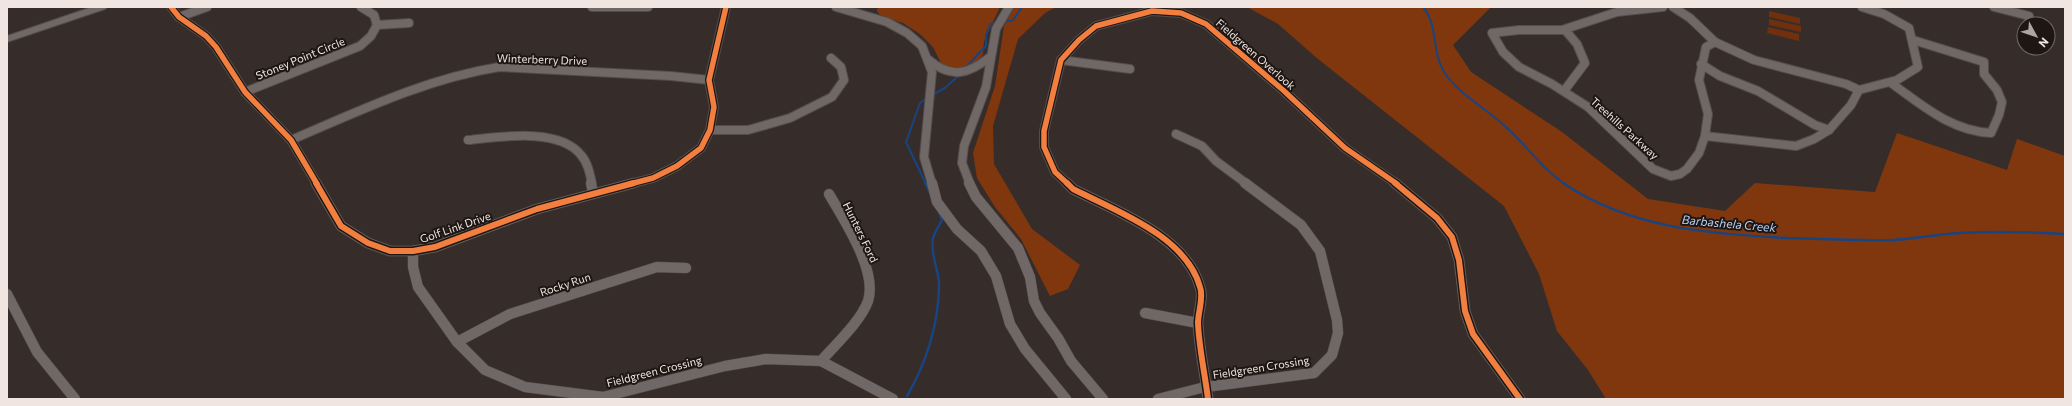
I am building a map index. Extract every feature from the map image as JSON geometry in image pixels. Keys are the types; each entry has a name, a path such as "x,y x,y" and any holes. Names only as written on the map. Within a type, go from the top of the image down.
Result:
{"street":[{"path":"7,39 102,7"},
{"name":"Golf Link Drive","path":"171,7 179,17 206,36 216,48 245,92 291,140 341,226 368,243 390,251 413,251 435,247 505,220 593,193 653,178 677,166 701,148 710,130 714,107 709,80 726,7"},
{"path":"179,17 207,7"},
{"path":"362,7 374,15 377,24 409,23"},
{"path":"592,7 648,7"},
{"path":"836,7 887,22 907,32 922,46 932,72 924,157 937,202 958,229 981,251 996,276 1010,324 1025,349 1066,399"},
{"path":"1009,7 996,29 986,87 964,146 962,163 966,180 976,196 1018,248 1030,277 1034,301 1040,313 1058,338 1071,361 1103,399"},
{"name":"Treehills Parkway","path":"1664,7 1617,12 1565,30 1520,30 1492,33 1503,52 1519,68 1564,91 1607,124 1654,168 1670,176 1680,174 1687,169 1699,153 1705,136 1708,114 1699,80 1706,47 1715,42"},
{"path":"1673,7 1690,18 1715,42 1740,55 1754,60 1836,81 1859,90 1891,83 1908,77 1918,68 1913,40 1909,28 1884,14 1862,7"},
{"path":"1994,7 2028,16"},
{"path":"869,8 872,18"},
{"name":"Fieldgreen Overlook","path":"1208,399 1205,387 1198,323 1201,288 1194,272 1181,252 1152,229 1073,189 1055,172 1046,156 1044,147 1044,131 1061,60 1079,40 1096,26 1117,19 1152,11 1166,11 1188,15 1206,24 1283,90 1345,148 1408,192 1437,218 1452,237 1459,260 1465,311 1473,334 1480,346 1500,369 1520,399"},
{"name":"Stoney Point Circle","path":"245,92 360,46 371,36 377,24"},
{"path":"1564,91 1585,63 1577,44 1565,30"},
{"path":"1891,83 1938,116 1951,123 1979,134 1991,133 2002,110 2003,103 1996,89 1984,74 1984,62 1913,40"},
{"path":"928,59 936,68 958,73 977,67 990,57"},
{"path":"710,130 748,130 766,126 790,118 832,97 844,80 841,67 831,58"},
{"path":"1061,60 1130,69"},
{"path":"1702,64 1720,76 1758,91 1815,125 1829,130"},
{"name":"Winterberry Drive","path":"291,140 430,82 473,70 499,67 671,76 709,80"},
{"path":"1705,136 1796,146 1814,139 1829,130 1851,105 1859,90"},
{"name":"Fieldgreen Crossing","path":"1158,399 1205,387 1314,373 1332,355 1336,345 1338,333 1337,320 1320,251 1301,225 1216,161 1202,146 1176,134"},
{"path":"468,140 505,136 551,138 569,144 580,153 591,174 593,193"},
{"name":"Hunters Ford","path":"821,361 868,300 869,280 864,261 829,194"},
{"name":"Fieldgreen Crossing","path":"413,251 413,267 418,287 457,342 485,370 525,388 602,398 725,366 766,359 821,361 893,399"},
{"name":"Rocky Run","path":"457,342 517,312 657,267 686,268"},
{"path":"7,294 37,352 72,398"},
{"path":"1145,313 1198,323"}],"shaded area":[{"path":"878,7 1000,7 984,41 983,54 979,60 969,67 956,70 947,68 941,63 933,47 920,34 903,23 881,16 877,11"},
{"path":"1014,7 1056,7 1045,13 1018,39 993,126 994,164 1032,229 1080,265 1068,289 1050,296 1021,239 995,207 977,178 973,153 995,86 1004,26"},
{"path":"1247,7 1491,7 1453,45 1471,72 1562,132 1648,199 1725,211 1755,183 1875,192 1897,133 2007,170 2017,139 2065,156 2065,399 1606,399 1588,370 1557,331 1539,274 1504,206 1318,59 1278,24"},
{"path":"1769,11 1800,18 1800,24 1769,17"},
{"path":"1769,19 1801,26 1801,32 1769,25"},
{"path":"1768,27 1799,34 1799,41 1767,33"}],"waterway":[{"path":"1004,22 1013,20 1022,7"},
{"name":"Barbashela Creek","path":"1423,7 1431,22 1437,56 1440,64 1451,81 1500,122 1549,172 1565,184"},
{"path":"965,68 986,46 986,35 990,24 995,23"},
{"path":"934,94 945,88 958,76"},
{"path":"926,99 920,103 906,142 926,184"},
{"path":"925,183 931,195"},
{"name":"Barbashela Creek","path":"1563,183 1588,198 1615,210 1642,219 1670,226 1728,234 1787,238 1866,240 1893,240 1972,232 2065,234"},
{"path":"907,396 914,384 925,357 937,314 939,285 932,245 934,234 942,220 938,210"}],"cycle path":[{"path":"171,7 179,17 206,36 216,47 245,92 291,140 341,226 368,243 390,251 413,251 435,247 537,209 653,178 677,166 701,148 710,130 714,107 709,80 726,7"},
{"path":"1208,399 1198,323 1201,288 1194,272 1172,244 1152,229 1073,189 1055,172 1044,147 1044,131 1061,60 1079,40 1096,26 1152,11 1181,13 1206,24 1283,90 1345,148 1408,192 1437,218 1452,237 1459,260 1465,311 1473,334 1480,346 1500,369 1520,399"}]}
